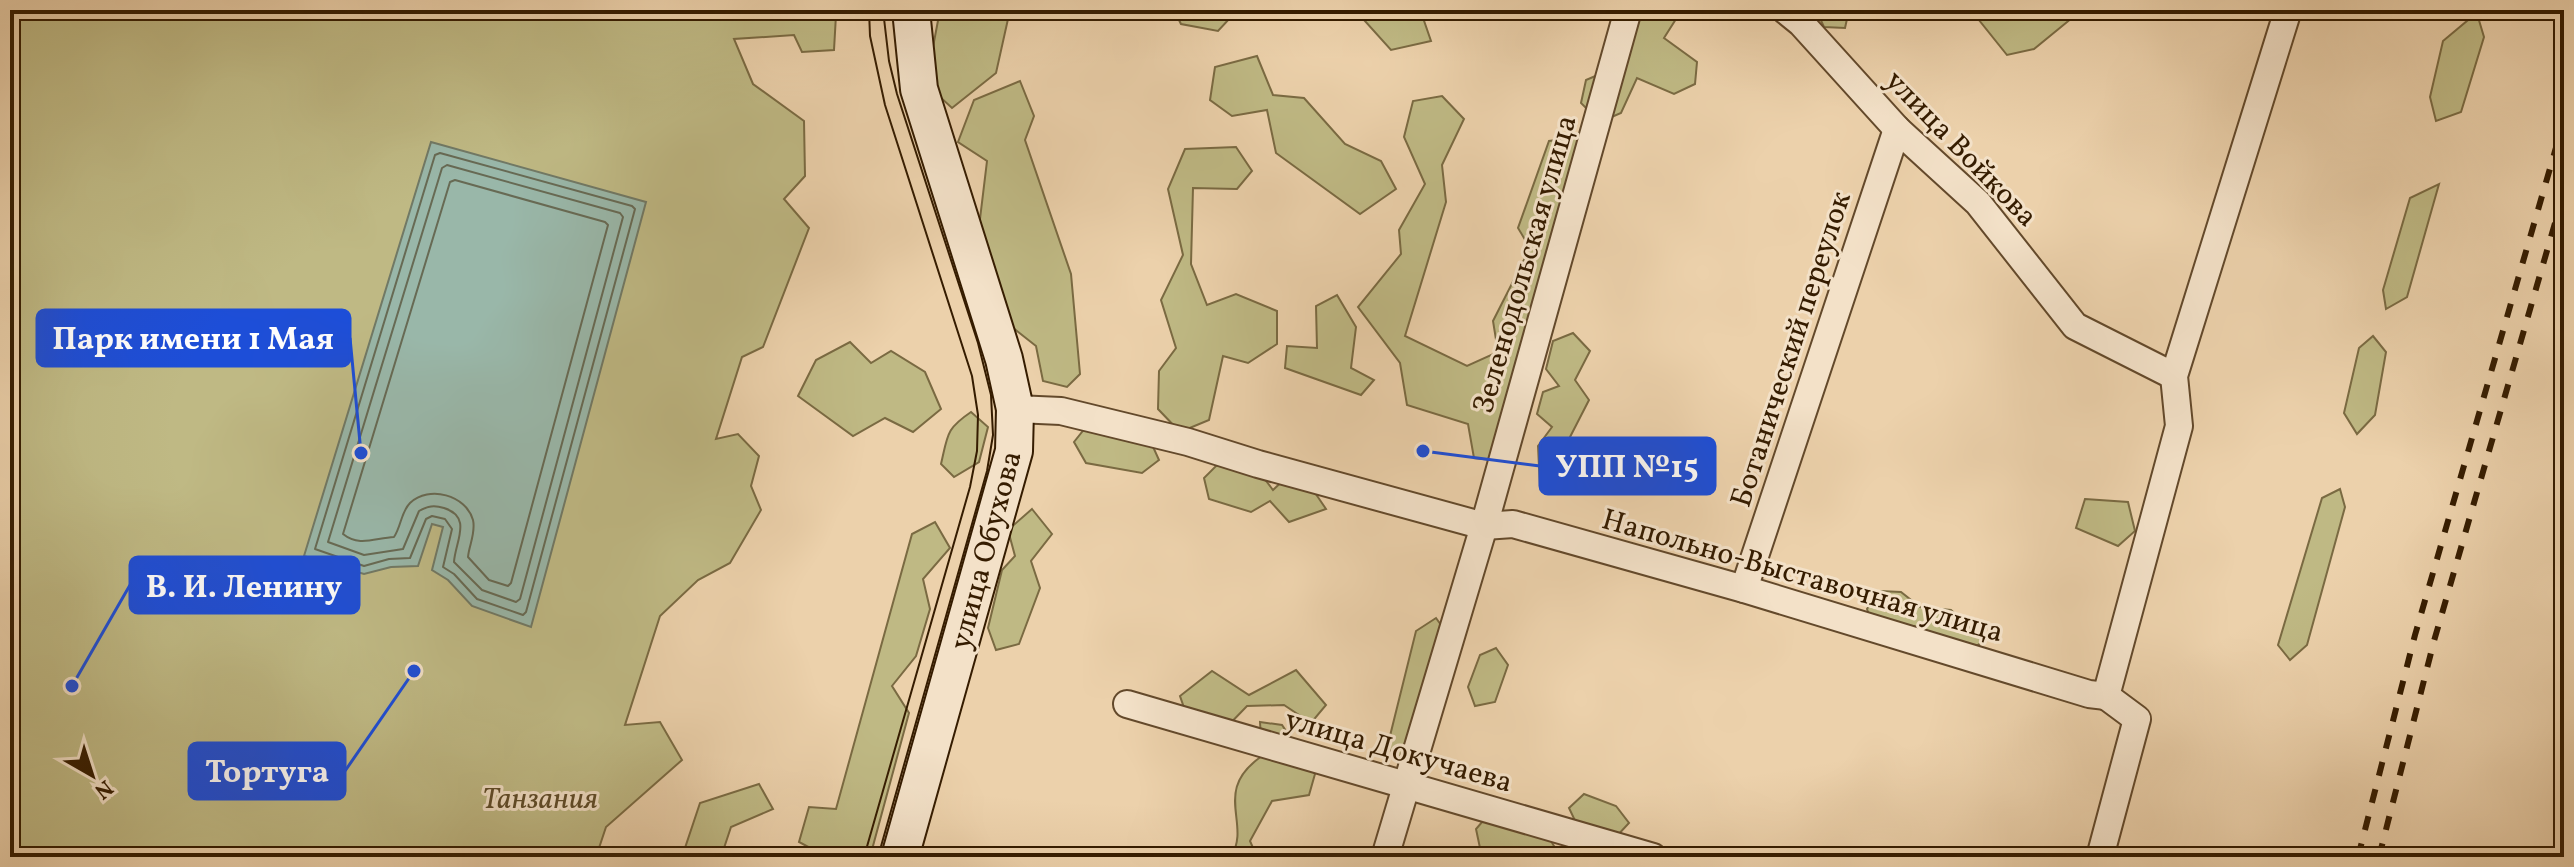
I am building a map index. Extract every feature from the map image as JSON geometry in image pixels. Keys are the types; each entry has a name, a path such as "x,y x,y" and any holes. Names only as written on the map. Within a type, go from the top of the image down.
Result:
{"street":[{"name":"улица Обухова","path":"900,857 1014,451 1015,409 1004,359 919,89 911,10"},
{"name":"Зеленодольская улица","path":"1385,857 1484,526 1628,10"},
{"name":"улица Войкова","path":"1785,10 1801,23 1897,129 1978,203 2075,326 2174,376"},
{"path":"2100,857 2137,719 2106,696 2179,426 2174,376 2288,10"},
{"name":"Ботанический переулок","path":"1744,589 1897,129"},
{"name":"Напольно-Выставочная улица","path":"1015,409 1061,411 1174,438 1484,526 1513,524 1744,589 2089,694 2106,696"},
{"name":"улица Докучаева","path":"1127,704 1653,857"}],"green space":[{"name":"Танзания","path":"10,10 849,10 836,15 834,50 802,52 794,35 734,39 753,84 804,121 805,176 784,199 809,228 763,347 742,357 716,439 738,434 759,456 751,486 761,510 730,563 698,580 660,616 625,725 660,722 682,760 606,827 596,857 10,857"},
{"path":"940,10 1010,10 996,73 952,108 926,84"},
{"path":"1174,10 1225,10 1231,17 1218,31 1181,24"},
{"path":"1355,10 1413,10 1422,15 1431,41 1391,50"},
{"path":"1619,10 1675,10 1676,19 1664,38 1697,62 1695,84 1674,94 1637,78 1621,113 1600,122 1581,103 1586,80 1614,68"},
{"path":"1816,10 1849,10 1845,28 1824,27"},
{"path":"1982,10 2074,10 2072,18 2034,49 2007,55 1979,20"},
{"path":"2473,10 2483,10 2478,17 2484,37 2461,112 2436,121 2430,97 2443,41 2474,15"},
{"path":"1257,56 1273,95 1304,98 1345,144 1381,161 1396,189 1360,214 1276,153 1267,110 1232,116 1210,100 1215,67"},
{"path":"1020,81 1034,116 1025,140 1071,274 1080,374 1067,387 1043,381 1036,346 998,316 976,252 987,161 958,142 974,100"},
{"path":"1442,96 1464,119 1442,165 1446,202 1405,336 1467,366 1498,352 1493,321 1530,248 1518,228 1549,141 1581,137 1534,333 1518,355 1529,383 1491,460 1474,458 1468,424 1407,405 1400,363 1358,307 1401,254 1399,230 1425,184 1404,137 1413,101"},
{"path":"1236,147 1252,171 1237,189 1193,188 1191,264 1207,305 1236,294 1277,311 1277,344 1248,363 1223,356 1209,420 1180,432 1158,409 1159,371 1176,348 1161,300 1183,255 1168,189 1185,149"},
{"path":"2439,184 2407,297 2386,309 2383,290 2410,198"},
{"path":"1337,295 1356,327 1351,368 1374,380 1361,395 1285,368 1287,346 1317,348 1316,306"},
{"path":"1573,333 1590,351 1575,380 1589,400 1569,439 1582,457 1556,492 1540,487 1538,446 1552,427 1537,414 1543,392 1559,386 1546,369 1553,341"},
{"path":"2373,336 2386,352 2375,415 2357,434 2344,413 2359,348"},
{"path":"850,342 871,363 891,351 925,372 941,409 913,432 885,418 853,436 798,396 816,360"},
{"path":"971,412 988,427 979,462 954,477 941,464 945,446 952,428"},
{"path":"1090,422 1150,440 1159,460 1142,473 1086,463 1074,442"},
{"path":"1220,462 1260,473 1273,490 1288,476 1309,484 1326,509 1289,522 1270,501 1251,512 1209,499 1204,478"},
{"path":"2340,489 2345,507 2307,645 2290,660 2278,645 2322,498"},
{"path":"2085,499 2128,502 2135,531 2118,546 2076,528"},
{"path":"1032,509 1052,534 1031,561 1040,588 1019,644 996,650 988,628 1002,570 1015,556 1008,530"},
{"path":"935,522 950,548 923,579 930,609 916,656 892,686 909,713 870,857 827,857 799,842 809,807 836,809 912,534"},
{"path":"1880,591 1901,592 1920,607 1951,610 1984,641 1965,653 1947,637 1929,640 1914,626 1902,635 1873,627 1867,609"},
{"path":"1436,618 1446,632 1404,762 1387,748 1416,631"},
{"path":"1496,648 1508,665 1495,702 1475,706 1468,687 1480,655"},
{"path":"1296,670 1326,705 1311,723 1284,705 1247,706 1218,736 1191,728 1180,696 1212,671 1249,695"},
{"path":"1260,722 1282,725 1315,774 1309,795 1272,801 1250,841 1257,857 1231,857 1238,832 1235,794 1247,769 1262,756"},
{"path":"759,784 773,809 731,827 721,857 687,857 684,851 700,803"},
{"path":"1584,794 1616,806 1629,823 1615,838 1578,827 1569,808"},
{"path":"1489,814 1545,831 1557,851 1551,857 1506,857 1480,848 1476,829"}],"water":[{"path":"431,142 646,202 531,627 472,606 448,580 432,570 443,527 432,524 418,566 391,567 364,574 304,556"}],"tram line":[{"path":"864,857 970,487 977,451 978,415 972,376 885,105 870,36 869,10"},
{"path":"878,857 987,471 993,435 991,395 978,343 897,94 889,61 883,10"}],"railway":[{"path":"2358,857 2415,635 2564,120"},
{"path":"2379,857 2434,641 2564,192"}],"place":[{"name":"УПП №15","path":"1423,451"},
{"name":"Парк имени 1 Мая","path":"361,453"},
{"name":"Тортуга","path":"414,671"},
{"name":"В. И. Ленину","path":"72,686"}]}
